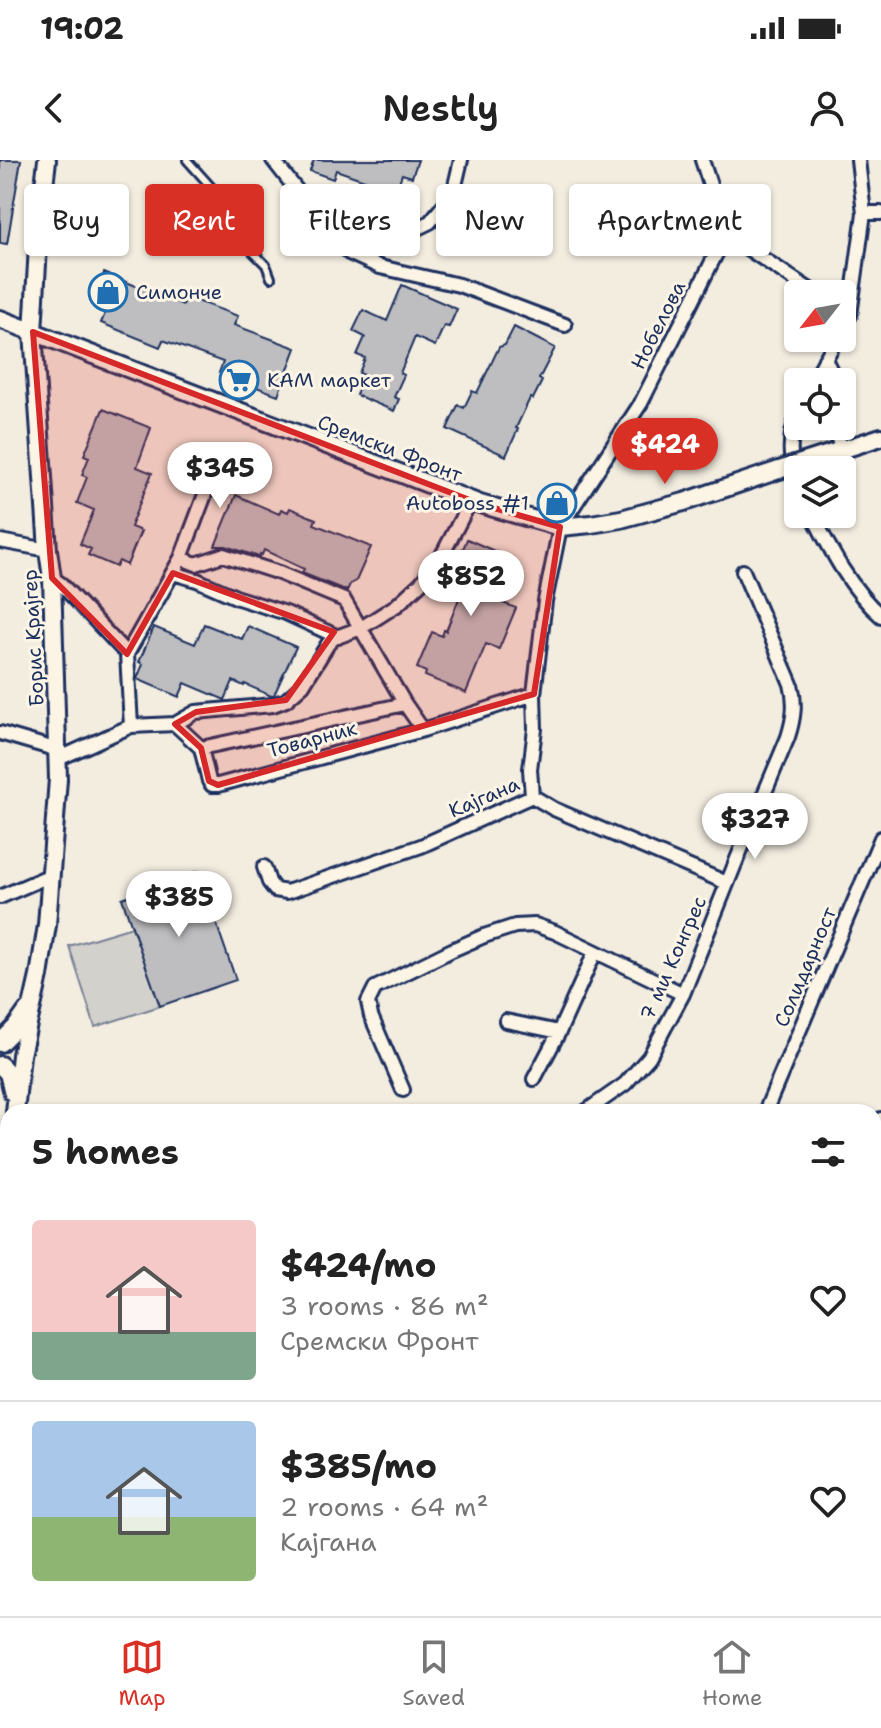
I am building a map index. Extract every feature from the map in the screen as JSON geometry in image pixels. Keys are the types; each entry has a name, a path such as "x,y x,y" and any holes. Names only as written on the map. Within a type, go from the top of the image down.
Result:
{"street":[{"name":"Борис Крајгер","path":"16,1104 21,1056 47,925 58,754 52,578 33,332 47,160"},
{"path":"273,160 292,184"},
{"path":"420,227 430,222 453,194 461,160"},
{"path":"702,160 710,184"},
{"path":"852,280 864,213 858,160"},
{"path":"864,213 881,213"},
{"path":"356,256 380,267 459,285 565,325"},
{"name":"Нобелова","path":"532,796 530,769 535,729 534,694 545,601 560,527 641,403 715,256"},
{"path":"759,256 795,280"},
{"name":"Сремски Фронт","path":"0,319 471,500 560,527 621,519 684,502 842,450"},
{"path":"820,368 829,352"},
{"path":"825,359 830,368"},
{"path":"838,440 842,450 881,437"},
{"path":"131,726 127,654 181,558 215,468"},
{"path":"0,733 58,754 131,726 175,724 196,712 273,705 286,700 303,685 328,644 397,605 421,583 439,561 471,500"},
{"path":"820,528 858,590 881,616"},
{"path":"0,541 48,550"},
{"path":"181,558 196,564 223,555 279,573 344,600 423,730"},
{"name":"7 ми Конгрес","path":"596,1104 625,1084 649,1057 683,994 794,718 795,701 791,684 743,571"},
{"path":"173,573 286,613 338,637"},
{"path":"52,578 127,654"},
{"name":"Товарник","path":"175,724 201,748 209,781 212,785 218,785 423,730 534,694"},
{"path":"201,748 405,704"},
{"path":"130,705 146,725"},
{"name":"Кајгана","path":"264,867 275,890 287,892 421,846 532,796 554,809 727,883"},
{"name":"Солидарност","path":"768,1104 881,838"},
{"path":"0,897 51,875"},
{"path":"403,1090 371,1016 368,1002 375,988 484,936 515,926 535,925 683,994"},
{"path":"534,1079 595,952"},
{"path":"0,1043 32,1003"},
{"path":"506,1021 559,1032"},
{"path":"0,1054 21,1056"},
{"path":"0,1065 11,1080 14,1104"}],"lane":[{"path":"187,160 213,189 237,236 266,265 271,278"}],"highlighted area":[{"path":"33,332 480,504 560,527 534,694 218,785 209,781 201,748 175,724 196,712 286,700 334,632 173,573 127,654 52,578"}],"shaded area":[{"path":"132,927 160,1006 95,1027 69,946"}],"building":[{"path":"0,160 21,160 7,244 0,243"},
{"path":"314,160 418,160 412,177 402,174 398,184 376,184 336,170 333,179 310,171"},
{"path":"104,273 183,305 186,297 238,316 234,325 296,348 278,395 219,373 223,362 163,340 160,347 101,323 113,294 98,288"},
{"path":"402,285 457,309 449,327 444,326 435,346 415,337 400,373 404,375 394,397 399,399 394,411 356,395 364,375 359,373 365,358 357,355 365,337 353,331 363,310 387,321"},
{"path":"514,327 555,348 539,379 542,381 516,428 506,456 447,429 458,405 464,408 472,391 477,393 499,347 505,345"},
{"path":"103,409 151,428 137,467 152,473 131,527 141,531 127,565 119,561 116,567 88,555 91,549 80,544 94,510 77,503 87,477 82,475 89,457 84,455"},
{"path":"236,495 279,514 281,509 288,512 290,508 316,519 314,524 371,547 356,581 350,584 347,591 302,573 304,569 264,550 259,557 226,546 215,546"},
{"path":"467,539 515,560 500,602 516,608 499,649 486,644 466,693 425,676 426,672 417,668 432,632 442,636 446,631 462,591 448,586"},
{"path":"204,624 242,639 248,626 296,647 274,695 233,681 225,700 185,683 179,697 137,679 143,664 139,662 154,627 195,644"},
{"path":"198,871 236,980 160,1006 122,898"}],"place":[{"name":"Симонче","path":"108,292"},
{"name":"КАМ маркет","path":"239,380"},
{"name":"Autoboss #1","path":"557,503"}]}
